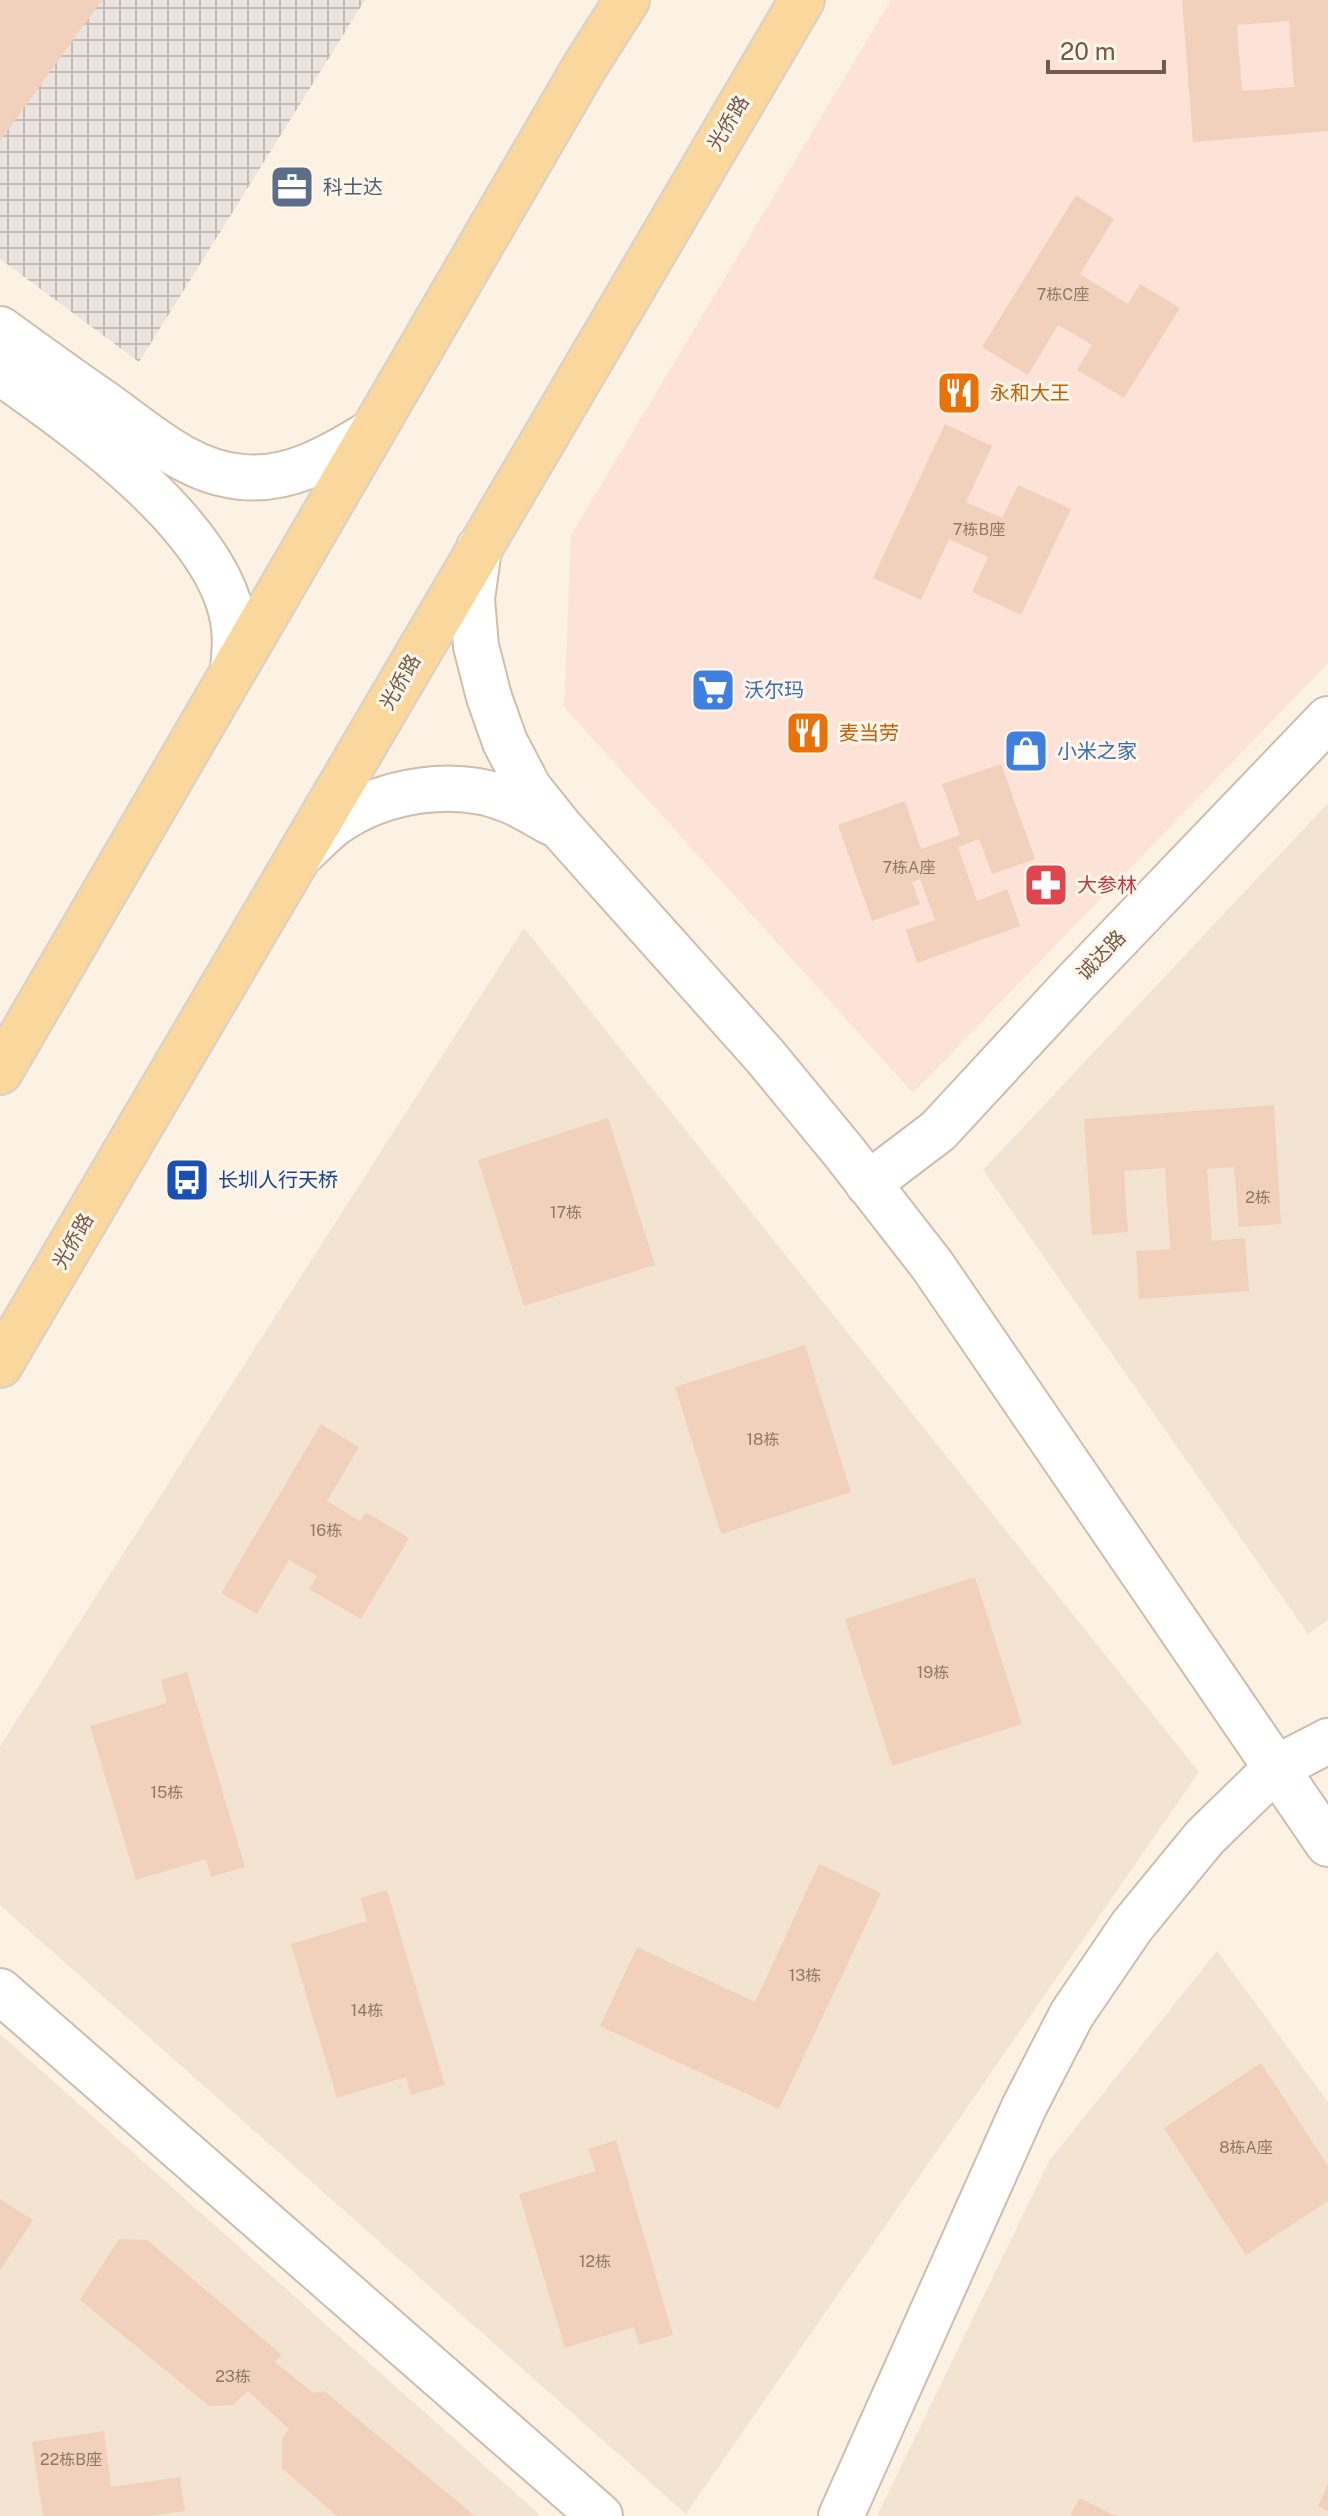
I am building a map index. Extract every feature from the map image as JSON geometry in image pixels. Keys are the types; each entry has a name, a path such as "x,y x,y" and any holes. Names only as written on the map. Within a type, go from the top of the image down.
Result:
{"main road":[{"path":"0,1072 577,79 627,0"},
{"name":"光侨路","path":"0,1365 802,0"}],"street":[{"path":"0,329 171,451 209,471 244,478 286,473 326,460 372,432"},
{"path":"0,372 112,456 165,505 198,546 221,585 234,626 233,670"},
{"path":"479,548 472,599 476,646 505,742 529,788 561,828 764,1055 932,1265 1328,1844"},
{"name":"诚达路","path":"868,1184 938,1131 1328,719"},
{"path":"297,858 334,824 373,802 418,790 468,789 512,801 561,828"},
{"path":"841,2516 1024,2107 1072,2014 1132,1926 1205,1837 1276,1768 1328,1741"},
{"path":"0,1991 600,2516"}],"shaded area":[{"path":"0,0 365,0 139,362 0,259"},
{"path":"891,0 1328,0 1328,663 913,1093 564,707 571,535"},
{"path":"1328,803 1328,1620 1308,1634 983,1170"},
{"path":"524,928 1199,1772 686,2514 0,1905 0,1746"},
{"path":"1217,1951 1328,2102 1328,2516 877,2516 1049,2161"},
{"path":"0,2034 541,2516 0,2516"}],"building":[{"path":"0,0 102,0 0,141"},
{"path":"1182,0 1328,0 1328,131 1193,142","holes":["1289,21 1294,87 1242,91 1237,25"]},
{"path":"1076,195 1114,219 1080,274 1128,304 1140,284 1180,308 1124,398 1077,370 1092,345 1058,325 1028,375 982,347"},
{"path":"945,424 992,446 966,502 1002,518 1018,485 1071,509 1021,615 972,592 988,557 949,539 921,600 873,578"},
{"path":"1001,764 1035,859 992,874 979,839 958,847 977,901 1007,889 1020,926 917,963 906,930 935,920 920,879 912,882 920,904 872,921 838,825 905,801 921,849 960,835 942,784"},
{"path":"1274,1105 1281,1224 1239,1227 1234,1167 1207,1169 1212,1241 1245,1238 1249,1291 1139,1299 1136,1251 1170,1249 1165,1168 1124,1171 1128,1232 1092,1235 1084,1119"},
{"path":"608,1118 655,1265 524,1306 478,1160"},
{"path":"805,1345 851,1492 721,1534 675,1387"},
{"path":"321,1424 359,1447 327,1501 360,1521 366,1512 409,1538 361,1619 309,1589 317,1576 289,1560 257,1614 221,1593"},
{"path":"975,1577 1022,1724 892,1766 845,1619"},
{"path":"187,1672 245,1867 211,1877 206,1859 136,1880 90,1726 167,1703 161,1680"},
{"path":"819,1864 881,1893 779,2109 600,2026 637,1947 755,2002"},
{"path":"387,1890 445,2085 411,2095 406,2077 337,2098 291,1944 367,1921 360,1898"},
{"path":"1261,2063 1328,2166 1328,2201 1246,2255 1164,2128"},
{"path":"616,2140 673,2335 639,2345 634,2327 565,2348 519,2194 596,2171 588,2149"},
{"path":"0,2199 33,2220 0,2270"},
{"path":"119,2239 147,2240 282,2355 275,2362 313,2393 324,2391 475,2516 337,2516 282,2468 282,2438 289,2429 248,2391 233,2405 209,2406 80,2300"},
{"path":"104,2431 111,2487 180,2477 185,2511 151,2516 43,2516 32,2442"},
{"path":"1328,2484 1328,2511 1318,2506"},
{"path":"1079,2498 1116,2516 1070,2516"}],"place":[{"name":"科士达","path":"292,187"},
{"name":"永和大王","path":"959,393"},
{"name":"沃尔玛","path":"713,690"},
{"name":"麦当劳","path":"808,733"},
{"name":"小米之家","path":"1026,751"},
{"name":"大参林","path":"1046,885"},
{"name":"长圳人行天桥","path":"187,1180"}]}
